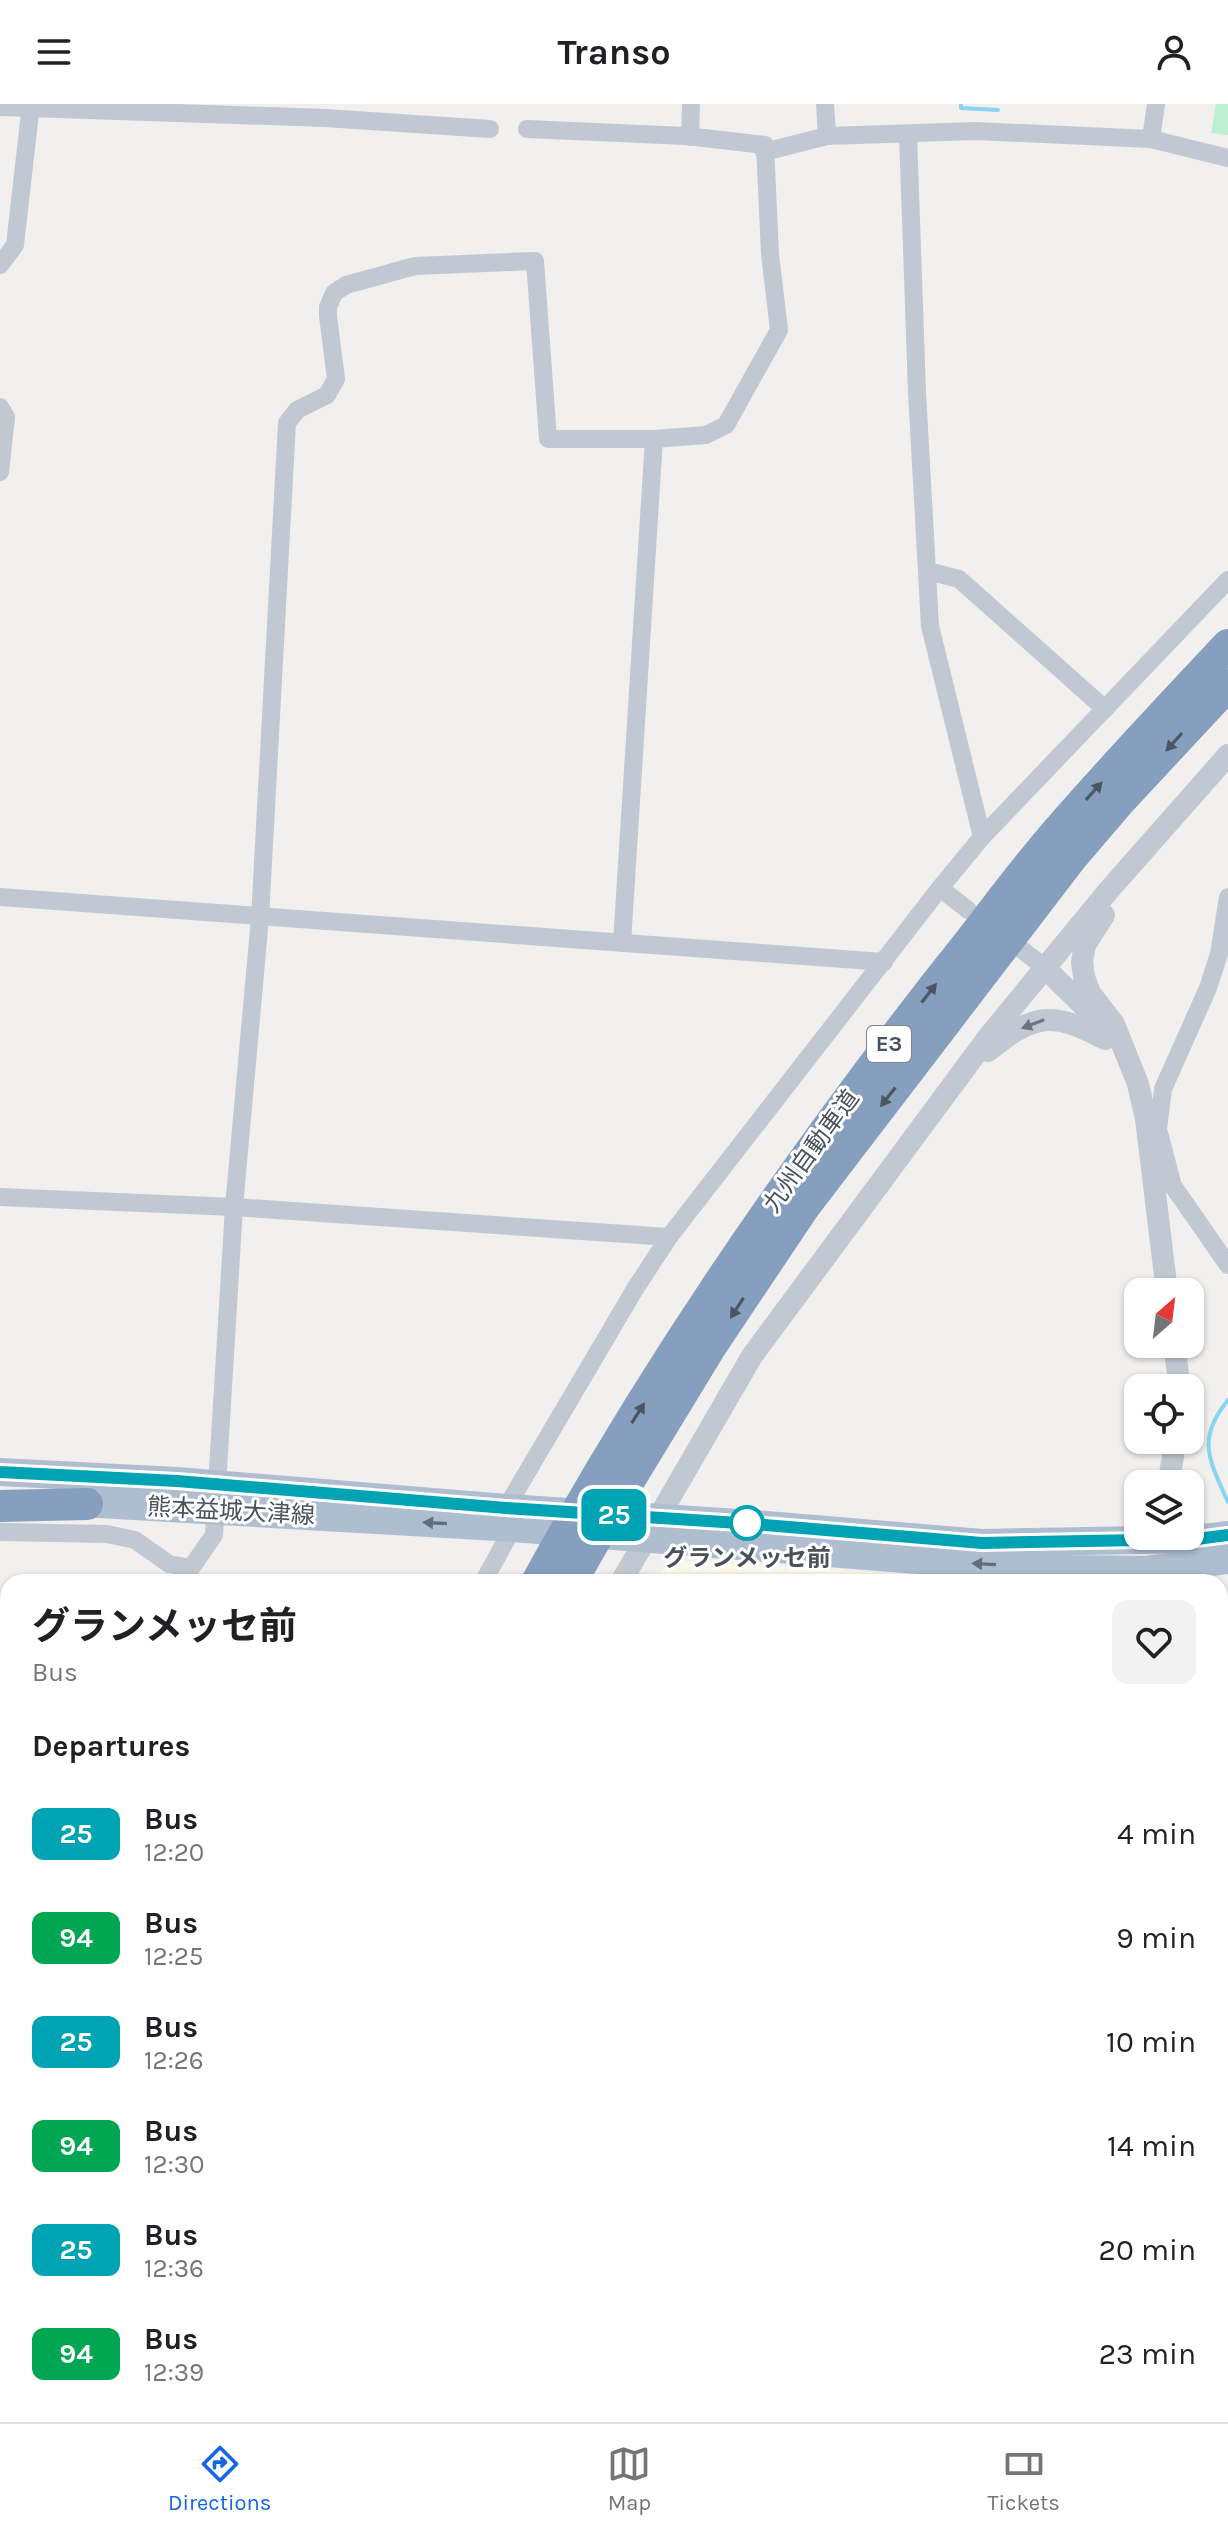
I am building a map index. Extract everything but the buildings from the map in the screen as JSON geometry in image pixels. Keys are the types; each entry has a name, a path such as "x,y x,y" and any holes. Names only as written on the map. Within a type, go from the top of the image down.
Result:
{"highway":[{"name":"九州自動車道","path":"562,1574 687,1333 771,1205 886,1047 1048,842 1228,645"},
{"name":"九州自動車道","path":"610,1484 711,1346 804,1207 1072,857 1228,685"},
{"path":"0,1506 87,1504"}],"main road":[{"name":"熊本益城大津線","path":"0,1472 216,1498 510,1518 943,1562 1146,1570 1228,1552"},
{"name":"熊本益城大津線","path":"0,1497 87,1504 216,1498"},
{"name":"熊本益城大津線","path":"510,1518 754,1524 982,1543 1124,1540"},
{"name":"熊本益城大津線","path":"1204,1542 1228,1552"}],"street":[{"path":"690,137 691,104"},
{"path":"825,104 827,136"},
{"path":"1151,139 1156,104"},
{"path":"0,265 15,245 31,106"},
{"path":"0,107 325,118 490,129"},
{"path":"0,1532 107,1534 135,1540 169,1564 191,1568 214,1535 234,1207 260,918 287,423 297,410 327,395 336,379 328,316 334,293 346,285 415,266 535,261 548,439 654,439 706,435 726,425 779,330 770,254 765,145 690,137 527,129"},
{"path":"764,152 827,136 976,131 1151,139 1228,158"},
{"path":"908,134 917,392 930,626 982,837"},
{"path":"0,472 2,415"},
{"path":"622,943 654,439"},
{"path":"928,571 959,579 1105,709"},
{"path":"486,1574 510,1518 635,1289 669,1237 982,837 1228,580"},
{"path":"625,1574 752,1356 964,1069 1044,967 1228,755"},
{"path":"1151,1278 1124,1075 1110,1035 1114,1024 1090,993 1084,977 1084,953 1092,931 1122,891 1153,840"},
{"path":"940,888 968,910"},
{"path":"0,897 884,962"},
{"path":"1228,897 1215,966 1163,1089 1158,1129 1173,1186 1228,1265"},
{"path":"1016,945 1044,967 1110,1035 1138,1084 1146,1119 1165,1278"},
{"path":"964,1069 1001,1040 1029,1023 1045,1019 1059,1019 1110,1035"},
{"path":"0,1197 234,1207 669,1237"},
{"path":"982,1543 1010,1535 1104,1534 1124,1529"},
{"path":"1146,1570 1185,1550"}],"shaded area":[{"path":"669,1560 902,1574 659,1574"}],"green space":[{"path":"1216,104 1228,104 1228,135 1211,133"}],"waterway":[{"path":"961,104 961,108 998,110"},
{"path":"1228,1400 1218,1414 1209,1438 1211,1462 1228,1502"}],"bus line":[{"name":"25","path":"0,1472 177,1481 982,1543 1197,1539 1228,1535"}],"place":[{"name":"グランメッセ前","path":"747,1523"}]}
